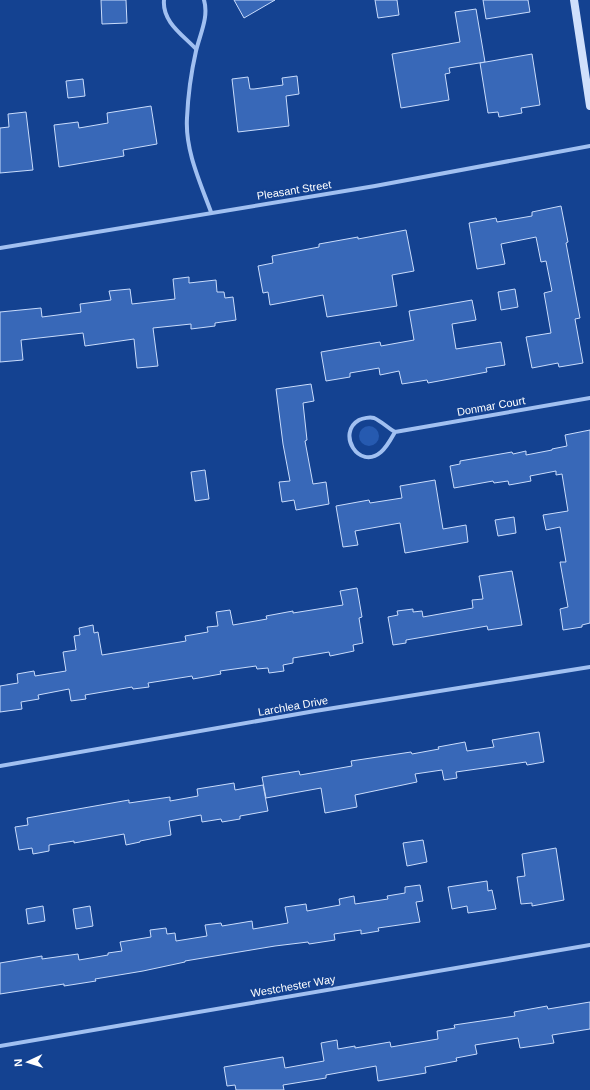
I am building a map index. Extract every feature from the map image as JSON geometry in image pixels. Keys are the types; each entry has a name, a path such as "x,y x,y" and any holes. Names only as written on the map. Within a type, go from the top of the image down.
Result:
{"street":[{"path":"164,0 163,8 166,17 196,49"},
{"path":"204,0 206,6 205,18 196,49 187,120 194,165 211,212"},
{"path":"574,0 590,106"},
{"name":"Pleasant Street","path":"0,248 374,186 590,146"},
{"name":"Donmar Court","path":"395,432 590,398"},
{"path":"367,418 373,418 395,432 383,450 379,454 370,458 363,457 354,450 349,438 353,425 358,420 367,418"},
{"name":"Larchlea Drive","path":"0,766 347,706 590,667"},
{"name":"Westchester Way","path":"0,1046 590,945"}],"shaded area":[{"path":"369,426 376,429 379,436 376,443 369,446 362,443 359,436 362,429"}],"building":[{"path":"101,0 126,0 127,23 102,24"},
{"path":"234,0 275,0 244,18"},
{"path":"375,0 397,0 399,15 378,18"},
{"path":"483,0 528,0 530,12 486,19"},
{"path":"476,9 485,62 449,68 450,73 445,74 449,100 401,108 392,54 460,42 455,12"},
{"path":"532,54 540,105 521,108 522,113 499,117 498,112 488,113 480,63"},
{"path":"297,76 299,94 286,96 289,126 238,132 232,79 248,77 250,89 254,89 283,85 282,78"},
{"path":"83,79 85,96 68,98 66,81"},
{"path":"151,106 157,144 123,150 124,156 59,167 54,125 78,122 79,128 108,123 107,113"},
{"path":"26,112 33,170 0,173 0,128 9,127 8,114"},
{"path":"561,206 568,242 566,243 580,318 575,319 583,363 559,367 558,363 532,368 526,337 551,333 544,293 552,291 546,261 541,262 536,237 501,244 505,264 477,269 469,223 496,218 497,222 532,216 532,212"},
{"path":"406,230 414,271 392,275 397,306 327,317 323,295 270,305 268,292 263,293 258,266 273,263 272,256 319,247 319,244 358,237 358,239"},
{"path":"189,277 189,283 216,280 217,292 224,292 225,298 233,297 236,320 215,323 215,326 191,329 191,324 153,328 158,366 137,368 134,339 85,346 83,333 21,340 23,360 0,362 0,312 41,308 42,317 81,312 80,304 111,300 109,291 130,289 132,304 175,299 173,279"},
{"path":"515,289 518,307 501,310 498,292"},
{"path":"472,300 476,320 452,324 456,349 501,342 505,365 486,368 487,372 428,383 427,380 402,384 399,371 380,375 379,368 350,373 350,377 326,381 321,352 380,342 381,346 414,340 409,311"},
{"path":"311,384 314,401 303,403 307,440 305,441 313,484 326,482 329,504 296,510 294,500 282,502 279,482 290,481 283,444 276,389"},
{"path":"590,430 590,623 582,625 582,627 563,630 560,609 568,607 560,562 566,562 560,527 546,530 543,515 568,511 562,474 556,475 556,471 530,476 531,481 509,485 508,481 494,483 493,481 454,488 450,466 460,464 460,461 512,452 513,454 526,451 526,455 552,450 567,446 565,435"},
{"path":"205,470 209,499 195,501 191,472"},
{"path":"435,480 443,529 466,525 468,542 405,553 400,523 355,531 358,545 343,547 336,506 369,500 370,503 402,498 400,486"},
{"path":"514,517 516,533 498,536 495,520"},
{"path":"512,571 522,625 488,630 487,626 406,640 406,643 393,645 388,617 398,615 397,611 413,609 413,612 422,611 423,617 473,608 472,600 483,599 479,576"},
{"path":"357,588 362,617 359,618 363,643 353,645 354,651 330,656 329,652 293,658 293,663 283,665 284,671 269,673 268,668 257,669 256,666 220,671 221,674 193,679 192,676 148,683 149,687 133,689 132,687 85,695 86,699 71,701 69,689 38,695 39,699 21,702 22,709 0,712 0,686 18,683 17,674 34,671 35,676 66,671 63,652 76,650 74,636 80,635 79,628 93,625 94,633 98,632 102,655 186,641 185,636 208,632 207,627 218,626 216,612 230,610 233,625 267,619 266,616 293,611 293,613 343,605 340,591"},
{"path":"539,732 544,762 527,765 526,762 456,772 457,778 444,780 442,770 415,774 417,782 355,795 357,807 325,813 321,788 266,798 262,777 299,771 300,775 352,766 351,761 411,752 412,754 465,742 467,751 494,747 492,740"},
{"path":"234,783 235,790 263,785 268,811 240,816 240,819 222,822 221,819 202,822 201,815 169,821 171,835 126,845 124,834 74,843 74,841 49,845 49,851 33,854 32,848 19,850 15,827 28,825 27,818 129,800 129,803 170,797 170,801 198,796 197,789"},
{"path":"423,840 427,862 407,866 403,843"},
{"path":"556,848 564,900 532,906 532,903 521,904 517,877 525,876 522,854"},
{"path":"487,881 488,891 492,890 496,909 468,913 467,906 452,909 448,887"},
{"path":"420,885 423,901 416,902 420,922 378,928 379,931 361,934 361,930 334,934 335,940 309,944 308,942 275,946 185,961 143,971 95,979 96,981 64,986 64,984 0,994 0,963 42,956 42,959 78,954 79,960 108,955 108,953 122,951 120,942 151,937 150,930 166,928 167,934 175,933 176,941 207,936 205,925 221,923 222,926 252,921 253,929 288,923 285,907 306,904 307,911 340,905 339,899 354,896 355,904 388,899 387,896 405,893 405,887"},
{"path":"43,906 45,921 28,924 26,909"},
{"path":"90,906 93,926 76,929 73,909"},
{"path":"590,1002 590,1029 552,1035 554,1043 520,1048 518,1038 475,1045 477,1054 456,1058 457,1061 425,1067 426,1073 378,1081 376,1066 326,1075 326,1078 283,1085 284,1090 236,1090 235,1085 227,1086 224,1067 283,1057 285,1068 324,1061 321,1043 337,1040 338,1049 355,1046 355,1048 390,1042 391,1047 438,1039 437,1031 455,1028 454,1025 515,1016 514,1012 547,1006 548,1009"}]}
